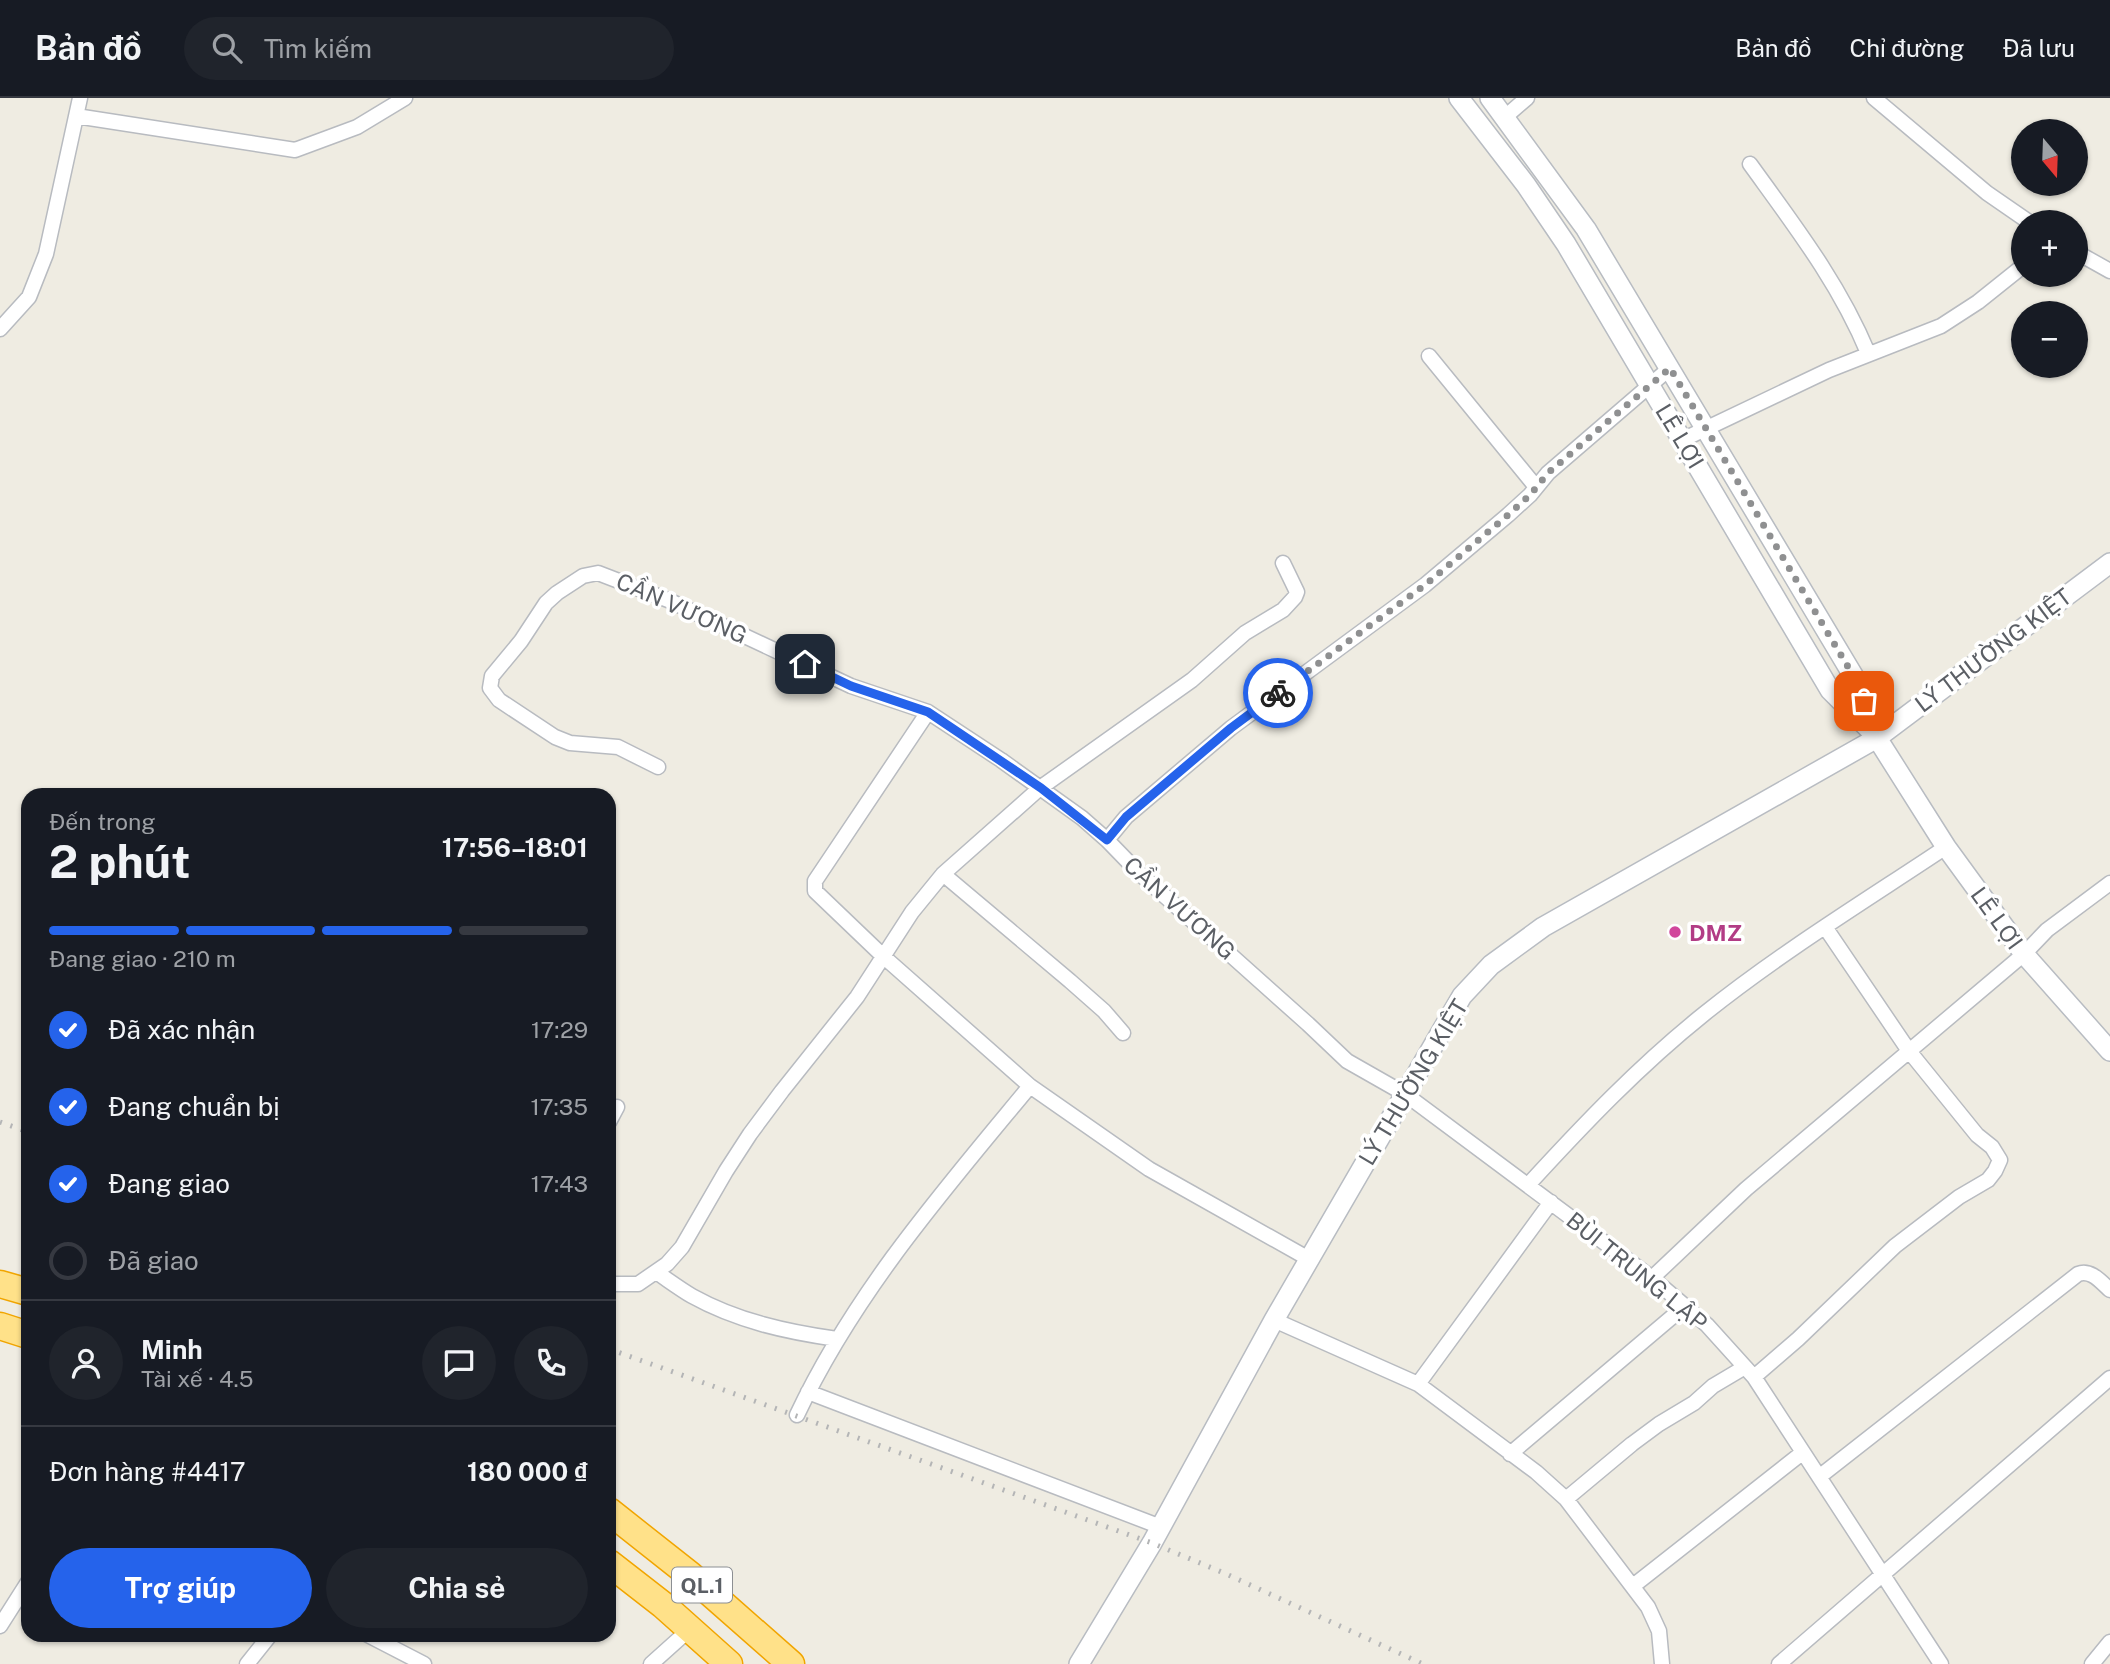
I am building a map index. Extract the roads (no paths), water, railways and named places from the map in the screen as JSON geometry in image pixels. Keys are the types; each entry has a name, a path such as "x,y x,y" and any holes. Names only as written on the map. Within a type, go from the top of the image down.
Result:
{"highway":[{"path":"0,1284 21,1290"},
{"path":"0,1326 21,1333"},
{"name":"QL.1","path":"616,1516 691,1575 791,1664"},
{"name":"QL.1","path":"616,1569 729,1664"}],"street":[{"path":"0,329 29,297 46,254 80,98"},
{"path":"76,116 295,150 357,127 405,98"},
{"name":"LÊ LỢI","path":"1459,98 1526,185 1566,244 1830,690 1877,737"},
{"name":"LÊ LỢI","path":"1490,98 1586,229 1857,682 1877,737 1946,848 2024,954 2110,1051"},
{"path":"1505,117 1527,98"},
{"path":"1874,98 1987,193 2012,210"},
{"path":"1750,164 1797,226 1841,295 1868,353"},
{"path":"1566,244 1586,229"},
{"path":"2088,259 2110,271"},
{"path":"1682,440 1868,353 1902,343 1941,326 1978,302 2011,276"},
{"path":"1429,356 1536,487"},
{"path":"1107,840 1126,817 1231,728 1425,585 1508,515 1548,473 1670,368"},
{"path":"616,1284 638,1284 667,1264 682,1247 750,1135 857,997 912,912 943,874 1041,788 1192,680 1245,633 1289,604 1297,592 1283,563"},
{"name":"LÝ THƯỜNG KIỆT","path":"1079,1664 1161,1527 1274,1320 1462,996 1491,965 1543,927 1877,737 2110,563"},
{"name":"CẦN VƯƠNG","path":"658,766 618,747 570,743 555,737 499,699 490,688 492,676 521,641 546,603 590,573 605,574 668,600 851,686 928,712 1041,788 1107,840 1139,873 1347,1062 1405,1094"},
{"path":"1774,594 1796,581"},
{"path":"928,712 813,885 815,891 884,957 1030,1086 1149,1169 1309,1259"},
{"path":"1528,1185 1600,1106 1705,1014 1825,927 1946,848"},
{"path":"943,874 1104,1011 1123,1033"},
{"path":"1652,1278 1746,1189 2024,954 2047,930 2110,883"},
{"path":"1566,1499 1632,1444 1694,1403 1713,1386 1750,1372 1798,1339 1895,1246 1959,1197 1987,1180 2000,1160 1993,1147 1977,1135 1909,1051 1825,927"},
{"path":"797,1415 819,1368 890,1259 1030,1086"},
{"name":"BÙI TRUNG LẬP","path":"1405,1094 1652,1278 1707,1325 1750,1372 1941,1664"},
{"path":"1418,1384 1551,1202"},
{"path":"656,1272 691,1296 728,1313 787,1331 838,1339"},
{"path":"1819,1478 2078,1274 2091,1274 2110,1290"},
{"path":"1510,1454 1685,1306"},
{"path":"1274,1320 1418,1384 1536,1472 1566,1499 1656,1620 1662,1664"},
{"path":"1779,1664 2110,1378"},
{"path":"808,1392 1161,1527"},
{"path":"1633,1586 1802,1452"},
{"path":"0,1626 21,1593"},
{"path":"651,1664 690,1629"},
{"path":"247,1664 265,1642"},
{"path":"381,1642 424,1664"},
{"path":"2096,1663 2110,1642"}],"railway":[{"path":"0,1122 21,1130"},
{"path":"616,1352 1152,1543 1423,1664"}],"place":[{"name":"DMZ","path":"1675,932"}]}
